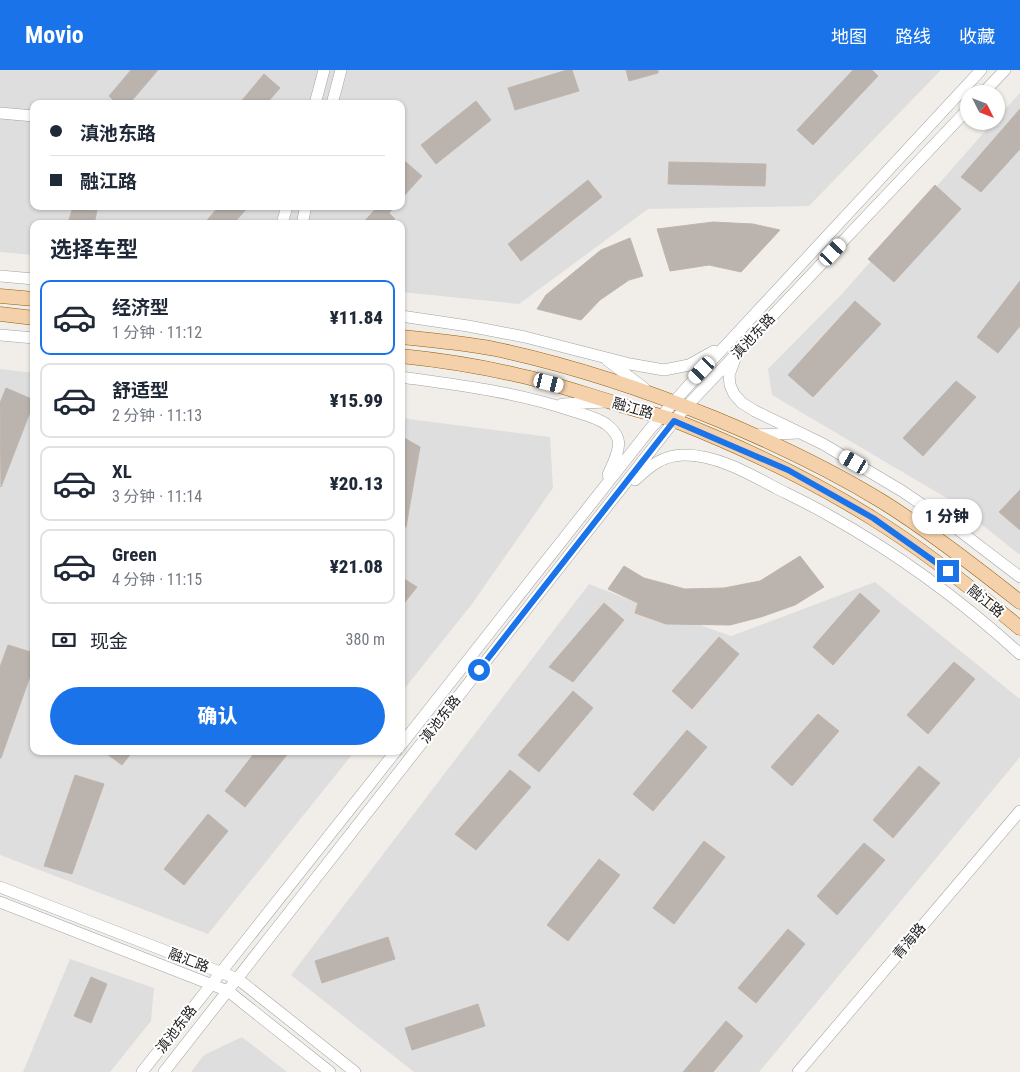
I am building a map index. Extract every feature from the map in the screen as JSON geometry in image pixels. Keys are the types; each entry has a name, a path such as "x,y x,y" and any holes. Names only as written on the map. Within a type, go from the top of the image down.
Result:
{"main road":[{"path":"0,296 30,299"},
{"path":"0,314 30,318"},
{"name":"融江路","path":"405,337 512,353 599,377 680,404 754,435 840,478 884,503 926,530 1020,602"},
{"name":"融江路","path":"405,357 516,374 565,387 661,416 788,470 873,518 942,566 1020,628"}],"street":[{"path":"315,100 324,70"},
{"path":"333,100 341,70"},
{"name":"滇池东路","path":"164,1072 674,421 680,404 728,342 981,70"},
{"path":"991,85 1005,70"},
{"path":"0,113 30,116"},
{"name":"滇池东路","path":"405,740 661,416 680,404 737,353 960,118"},
{"path":"0,276 30,280"},
{"path":"405,317 525,337 630,364 664,370 689,366 728,342"},
{"path":"0,335 30,338"},
{"path":"737,353 729,375 730,385 734,394 742,403 823,444 902,491 952,525 1020,577"},
{"path":"601,356 651,394"},
{"path":"405,378 513,395 553,404 605,423 613,430 618,439 618,451 601,490"},
{"path":"553,404 611,402"},
{"path":"754,435 800,432"},
{"path":"607,506 650,466 662,459 693,455 710,458 734,466 828,514 862,535 913,569 957,602 1020,654"},
{"name":"滇池东路","path":"142,1072 393,755"},
{"name":"青海路","path":"798,1072 1020,811"},
{"name":"融汇路","path":"0,887 238,979 355,1072"},
{"name":"融汇路","path":"0,902 228,990 330,1072"}],"shaded area":[{"path":"0,70 941,70 809,206 648,209 519,304 405,292 405,220 30,220 30,255 0,252"},
{"path":"1020,93 1020,555 955,503 772,395 768,369 842,294 986,130 1005,130 1005,109"},
{"path":"0,369 30,373 30,755 352,755 208,934 0,855"},
{"path":"405,419 550,437 553,488 472,604 405,688"},
{"path":"875,582 1020,699 1020,757 759,1072 414,1072 291,975 589,584 731,636"},
{"path":"70,959 154,988 151,1021 110,1072 23,1072"},
{"path":"242,1037 287,1072 191,1072 204,1055"}],"building":[{"path":"131,70 158,70 132,100 113,100 109,96"},
{"path":"572,70 579,91 515,110 508,88"},
{"path":"626,70 658,70 658,73 629,81"},
{"path":"853,70 872,70 878,76 813,145 797,130"},
{"path":"264,74 280,88 270,100 242,100"},
{"path":"476,101 491,120 436,164 421,145"},
{"path":"1020,109 1020,149 981,192 961,177 1002,130 1005,130 1005,126"},
{"path":"405,161 422,176 405,195"},
{"path":"669,162 766,164 765,186 668,184"},
{"path":"588,180 602,197 521,261 508,244"},
{"path":"935,185 961,209 894,282 868,259"},
{"path":"72,210 97,210 95,220 69,220"},
{"path":"216,210 245,210 237,220 207,220"},
{"path":"374,210 392,210 389,213 395,219 394,220 366,220"},
{"path":"713,222 753,224 780,230 741,272 709,265 670,271 657,229"},
{"path":"630,238 643,276 629,280 600,300 581,320 537,309 546,295 601,250"},
{"path":"1020,281 1020,326 998,353 977,337"},
{"path":"855,301 881,324 813,397 788,375"},
{"path":"956,381 976,397 923,456 903,438"},
{"path":"6,388 30,398 30,412 1,487 0,403"},
{"path":"405,438 420,447 405,527"},
{"path":"1020,490 1020,530 999,512"},
{"path":"800,556 824,587 795,605 730,625 666,624 635,613 638,603 608,589 624,566 644,578 685,589 724,588 760,581"},
{"path":"405,580 417,587 405,602"},
{"path":"860,593 880,611 833,665 813,647"},
{"path":"604,603 624,620 573,682 549,667"},
{"path":"719,637 739,654 692,709 672,691"},
{"path":"8,645 30,652 30,676 1,758 0,758 0,667"},
{"path":"954,662 975,679 928,734 907,715"},
{"path":"573,691 593,708 539,772 518,755"},
{"path":"818,714 839,731 792,786 771,767"},
{"path":"687,730 707,747 653,811 633,794"},
{"path":"108,755 130,755 122,765"},
{"path":"253,755 287,755 245,807 225,791"},
{"path":"919,766 940,783 893,838 873,820"},
{"path":"510,770 531,787 476,850 455,834"},
{"path":"75,775 104,784 72,874 44,866"},
{"path":"208,814 228,831 184,885 164,869"},
{"path":"704,841 725,857 674,924 653,908"},
{"path":"864,843 885,860 837,915 817,896"},
{"path":"599,859 620,875 568,941 547,925"},
{"path":"788,929 805,944 756,1003 738,988"},
{"path":"388,937 395,959 322,983 315,961"},
{"path":"91,977 107,984 91,1023 74,1016"},
{"path":"478,1004 485,1026 412,1050 405,1028"},
{"path":"726,1021 743,1036 713,1072 683,1072"}],"route":[{"path":"479,670 674,421 788,470 873,518 948,571"}]}
